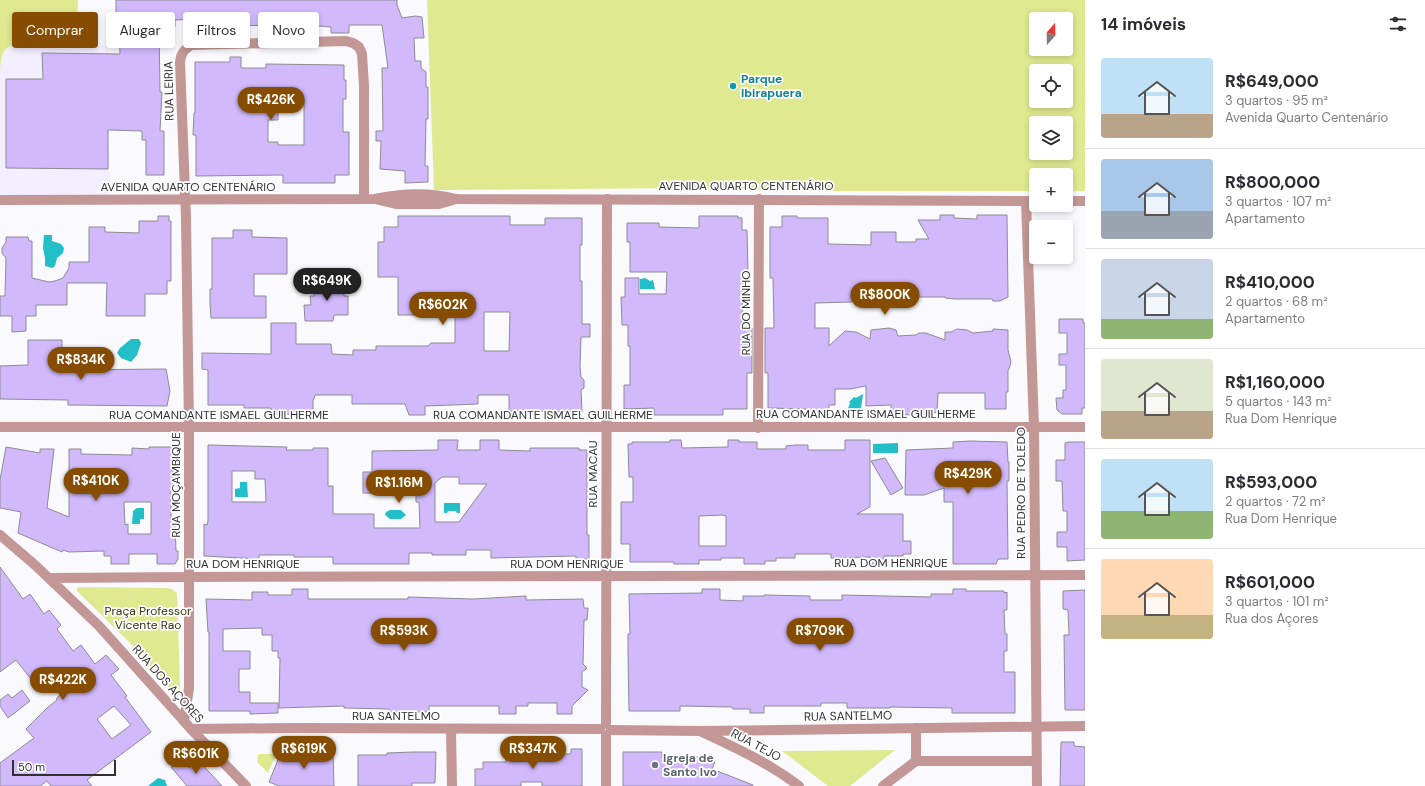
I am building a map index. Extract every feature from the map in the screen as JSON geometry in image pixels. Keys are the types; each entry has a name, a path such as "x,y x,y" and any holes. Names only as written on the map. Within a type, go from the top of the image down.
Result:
{"street":[{"name":"RUA LEIRIA","path":"186,199 180,62 181,54 184,49 191,45 346,41 359,47 362,54 364,86 364,199"},
{"name":"AVENIDA QUARTO CENTENÁRIO","path":"0,200 375,199 398,194 439,194 456,199 1029,201"},
{"name":"RUA MOÇAMBIQUE","path":"186,199 189,428 189,688 187,725"},
{"name":"RUA MACAU","path":"606,786 607,199"},
{"name":"RUA DO MINHO","path":"758,428 759,199"},
{"path":"1073,201 1085,201"},
{"name":"RUA PEDRO DE TOLEDO","path":"1031,212 1037,786"},
{"name":"RUA COMANDANTE ISMAEL GUILHERME","path":"0,428 1085,427"},
{"name":"RUA DOS AÇORES","path":"0,535 49,578 99,626 187,725 246,786"},
{"name":"RUA DOM HENRIQUE","path":"49,578 1085,575"},
{"name":"RUA SANTELMO","path":"187,725 292,728 606,729 698,731 1085,726"},
{"path":"916,728 916,760"},
{"path":"451,729 452,786"},
{"name":"RUA TEJO","path":"698,731 748,754 799,786"},
{"path":"883,786 916,760 1036,761"}],"shaded area":[{"path":"12,46 12,48 98,48 98,46 106,46 106,48 108,48 110,195 0,195 0,62 5,50"}],"green space":[{"path":"0,0 78,0 77,12 12,12 12,46 5,50 2,56 0,77"},
{"name":"Parque Ibirapuera","path":"427,0 1085,0 1085,191 1073,191 1073,168 1029,168 1029,191 826,191 683,188 434,190"},
{"name":"Praça Professor Vicente Rao","path":"77,588 166,588 172,589 177,593 180,686 177,693 174,693 128,641 77,591"},
{"path":"895,750 850,786 828,786 782,751"},
{"path":"258,754 276,754 268,773 257,762"}],"water":[{"path":"44,235 52,235 52,241 61,244 64,248 63,253 57,258 55,266 52,268 45,266 43,248"},
{"path":"645,278 650,281 653,280 655,289 640,289 640,279"},
{"path":"131,339 139,339 141,343 137,355 131,362 121,358 117,353 120,348"},
{"path":"863,394 861,409 847,411 849,402 854,397 856,398"},
{"path":"898,443 898,453 873,453 873,444"},
{"path":"240,482 247,482 248,497 235,497 235,489 240,488"},
{"path":"444,503 460,503 460,513 457,513 456,511 448,511 447,513 444,513"},
{"path":"137,508 144,508 144,519 140,519 140,524 132,524 133,511"},
{"path":"390,510 401,510 406,515 401,519 390,519 385,515 386,512"},
{"path":"158,778 165,780 167,786 148,786"}],"building":[{"path":"116,0 397,0 397,5 402,18 415,16 422,17 424,38 414,38 415,61 421,61 421,68 426,72 426,87 428,87 428,119 426,119 425,166 428,166 428,182 405,183 405,171 380,169 381,141 376,141 376,131 383,131 382,68 388,68 382,25 349,25 349,33 331,33 331,27 319,26 319,12 258,12 258,25 250,26 250,12 183,12 183,20 175,20 175,12 116,12"},
{"path":"120,48 159,48 160,92 162,92 160,131 164,131 164,175 146,175 146,140 142,140 142,131 108,130 108,169 6,168 6,79 43,79 42,53 120,54"},
{"path":"230,57 241,57 241,68 266,68 266,64 344,65 346,99 343,99 343,132 349,132 349,175 335,175 335,183 283,183 283,175 196,176 196,135 193,135 195,113 195,62 230,62","holes":["278,100 304,100 304,145 278,145 278,142 268,142 268,120 278,120"]},
{"path":"940,215 954,215 954,218 977,219 977,215 1007,215 1008,297 1000,301 993,301 992,299 918,297 918,295 864,295 851,302 815,303 815,328 829,328 829,346 845,331 856,332 870,339 871,330 889,328 896,330 898,336 926,333 945,340 945,332 951,332 957,329 967,330 973,333 993,331 993,329 1008,330 1008,350 1011,362 1008,370 1006,409 985,409 985,393 938,393 937,412 931,414 903,415 903,413 891,413 891,405 866,406 866,386 850,389 835,389 835,405 829,405 829,415 807,415 807,409 768,408 768,373 765,373 765,328 774,328 773,278 770,278 770,227 782,227 782,216 797,216 797,218 828,218 828,244 871,245 871,232 896,232 896,242 916,242 916,239 929,239 918,220 940,220"},
{"path":"158,216 169,216 169,221 171,221 171,281 167,281 167,294 145,294 145,316 106,316 107,283 67,283 67,305 36,305 36,316 26,316 26,331 12,332 12,316 0,316 0,296 5,296 6,258 2,253 2,248 6,242 6,237 28,237 29,241 32,241 32,278 49,282 63,278 69,268 69,262 89,262 89,227 105,227 105,232 139,233 139,221 158,221"},
{"path":"398,216 510,216 510,225 545,225 545,218 582,218 580,281 582,281 582,324 590,324 590,337 581,337 580,367 581,377 584,380 584,388 581,390 582,412 509,411 509,395 478,395 478,404 425,406 425,415 409,415 405,404 352,404 352,395 315,395 313,399 313,415 271,414 271,408 244,408 244,405 208,405 208,370 202,369 202,353 271,354 271,323 296,323 296,344 331,344 332,354 353,355 353,350 376,350 376,346 428,346 431,343 455,343 455,315 398,315 398,277 378,277 378,242 384,242 384,227 398,227","holes":["484,312 510,312 509,351 484,351"]},
{"path":"699,216 738,216 738,218 742,218 742,230 747,230 748,271 743,271 742,328 752,328 752,373 747,373 747,409 723,409 723,415 654,415 654,408 624,409 624,385 630,385 630,346 628,346 628,325 622,325 621,297 625,297 625,278 639,278 639,294 666,294 667,272 630,272 630,242 627,242 627,223 659,223 659,227 699,228"},
{"path":"233,230 252,230 252,237 287,238 287,274 254,274 254,296 266,296 266,318 211,318 210,289 212,289 212,238 233,238"},
{"path":"314,280 344,281 344,296 348,296 348,315 334,315 333,321 305,321 304,305 311,305 310,296 314,296"},
{"path":"1059,319 1083,319 1083,323 1085,323 1085,408 1082,408 1082,414 1062,414 1057,410 1056,398 1063,398 1063,390 1066,390 1066,365 1059,365 1059,354 1067,354 1067,333 1059,333"},
{"path":"28,340 62,340 62,370 166,369 170,391 167,406 68,405 68,400 0,399 0,366 28,365"},
{"path":"438,440 458,440 457,450 480,450 480,440 499,440 499,450 530,451 530,448 579,448 579,450 587,450 587,535 589,535 589,559 576,559 576,556 491,558 491,550 466,550 466,555 409,553 409,564 333,564 333,557 294,557 294,555 259,555 259,559 204,556 204,524 207,525 208,521 208,445 287,447 286,450 313,450 313,448 328,448 328,486 333,486 333,514 374,514 374,528 420,528 419,502 416,502 416,494 363,493 363,472 372,472 372,451 438,450","holes":["232,471 255,471 255,479 265,479 266,502 232,502","442,477 459,477 459,484 487,484 459,522 435,522 435,483"]},
{"path":"670,440 681,440 682,448 728,447 728,440 739,440 739,442 757,442 757,449 786,449 786,446 808,445 808,450 845,450 845,440 870,440 870,507 857,514 903,514 903,541 911,541 911,554 903,554 903,556 884,556 884,564 870,564 870,557 831,558 831,554 795,554 795,558 776,558 776,561 765,561 765,564 744,564 744,558 699,560 699,564 674,564 674,562 630,562 630,544 621,544 621,502 633,502 633,477 629,477 628,444 632,444 632,442 670,442","holes":["699,516 726,516 726,546 699,546"]},
{"path":"953,442 1007,442 1009,462 1009,481 1007,481 1008,559 998,559 996,564 953,564 953,502 944,502 944,488 924,495 905,495 906,450 953,448"},
{"path":"1085,442 1085,560 1067,561 1067,547 1057,547 1057,532 1067,532 1067,511 1063,511 1062,481 1056,481 1056,460 1065,460 1065,443"},
{"path":"6,447 40,453 40,449 54,449 47,508 69,517 69,449 81,449 81,454 132,455 132,448 149,449 149,447 173,447 171,522 175,522 176,551 178,551 178,559 175,564 157,564 157,554 129,554 129,564 111,564 111,556 104,556 104,551 69,552 63,550 62,552 18,533 21,512 0,508 0,480","holes":["124,502 151,502 151,534 128,534 128,524 125,525"]},
{"path":"885,458 903,488 891,495 871,461"},
{"path":"0,567 23,599 30,594 44,614 49,610 61,625 57,629 73,651 81,645 95,664 106,655 119,669 111,675 151,732 87,780 92,786 51,786 47,781 40,786 0,786 0,763 34,738 26,729 57,700 56,699 71,684 63,676 48,688 46,685 34,683 16,660 0,672","holes":["114,706 131,725 112,739 97,719"]},
{"path":"292,589 308,589 308,599 408,599 408,597 473,599 526,596 526,600 583,599 584,608 588,608 587,620 584,620 583,664 587,668 582,672 582,687 588,690 572,706 572,714 557,714 557,703 528,703 528,706 516,706 516,714 499,714 499,706 429,706 429,712 389,712 389,709 344,708 344,706 279,708 280,658 278,658 278,651 272,651 272,635 262,635 262,628 223,629 223,651 250,651 250,669 239,669 239,692 250,692 250,703 278,703 278,713 250,714 250,711 209,711 209,632 206,599 252,600 252,592 268,592 268,595 292,595"},
{"path":"702,589 720,589 720,600 743,601 743,596 764,595 810,596 810,600 842,600 842,595 931,597 931,594 953,594 953,589 966,589 966,591 1007,592 1007,610 1004,610 1005,634 1007,634 1007,651 1004,651 1004,672 1015,672 1015,713 952,713 952,708 847,708 847,703 821,703 821,706 764,706 764,713 750,713 750,709 733,709 732,707 680,706 680,711 629,711 629,594 702,593"},
{"path":"1085,590 1085,710 1065,710 1064,635 1069,635 1068,610 1063,609 1063,591"},
{"path":"22,690 30,701 8,718 0,706 0,700 8,694 12,698"},
{"path":"1061,742 1074,742 1074,746 1085,747 1085,786 1060,786"},
{"path":"284,749 305,757 305,752 333,752 334,786 279,786 269,782 282,750 283,751"},
{"path":"571,749 582,749 582,786 542,786 542,782 521,782 521,786 475,786 475,769 483,769 483,762 506,762 506,752 523,752 523,754 571,754"},
{"path":"436,752 435,783 412,783 412,786 358,786 358,755 387,755 387,753"},
{"path":"623,752 662,752 662,758 689,758 690,755 715,762 712,769 753,786 623,786"},
{"path":"198,760 222,786 187,786 171,767 185,764 189,768"}],"place":[{"name":"Parque Ibirapuera","path":"733,86"},
{"name":"Igreja de Santo Ivo","path":"655,765"}]}
